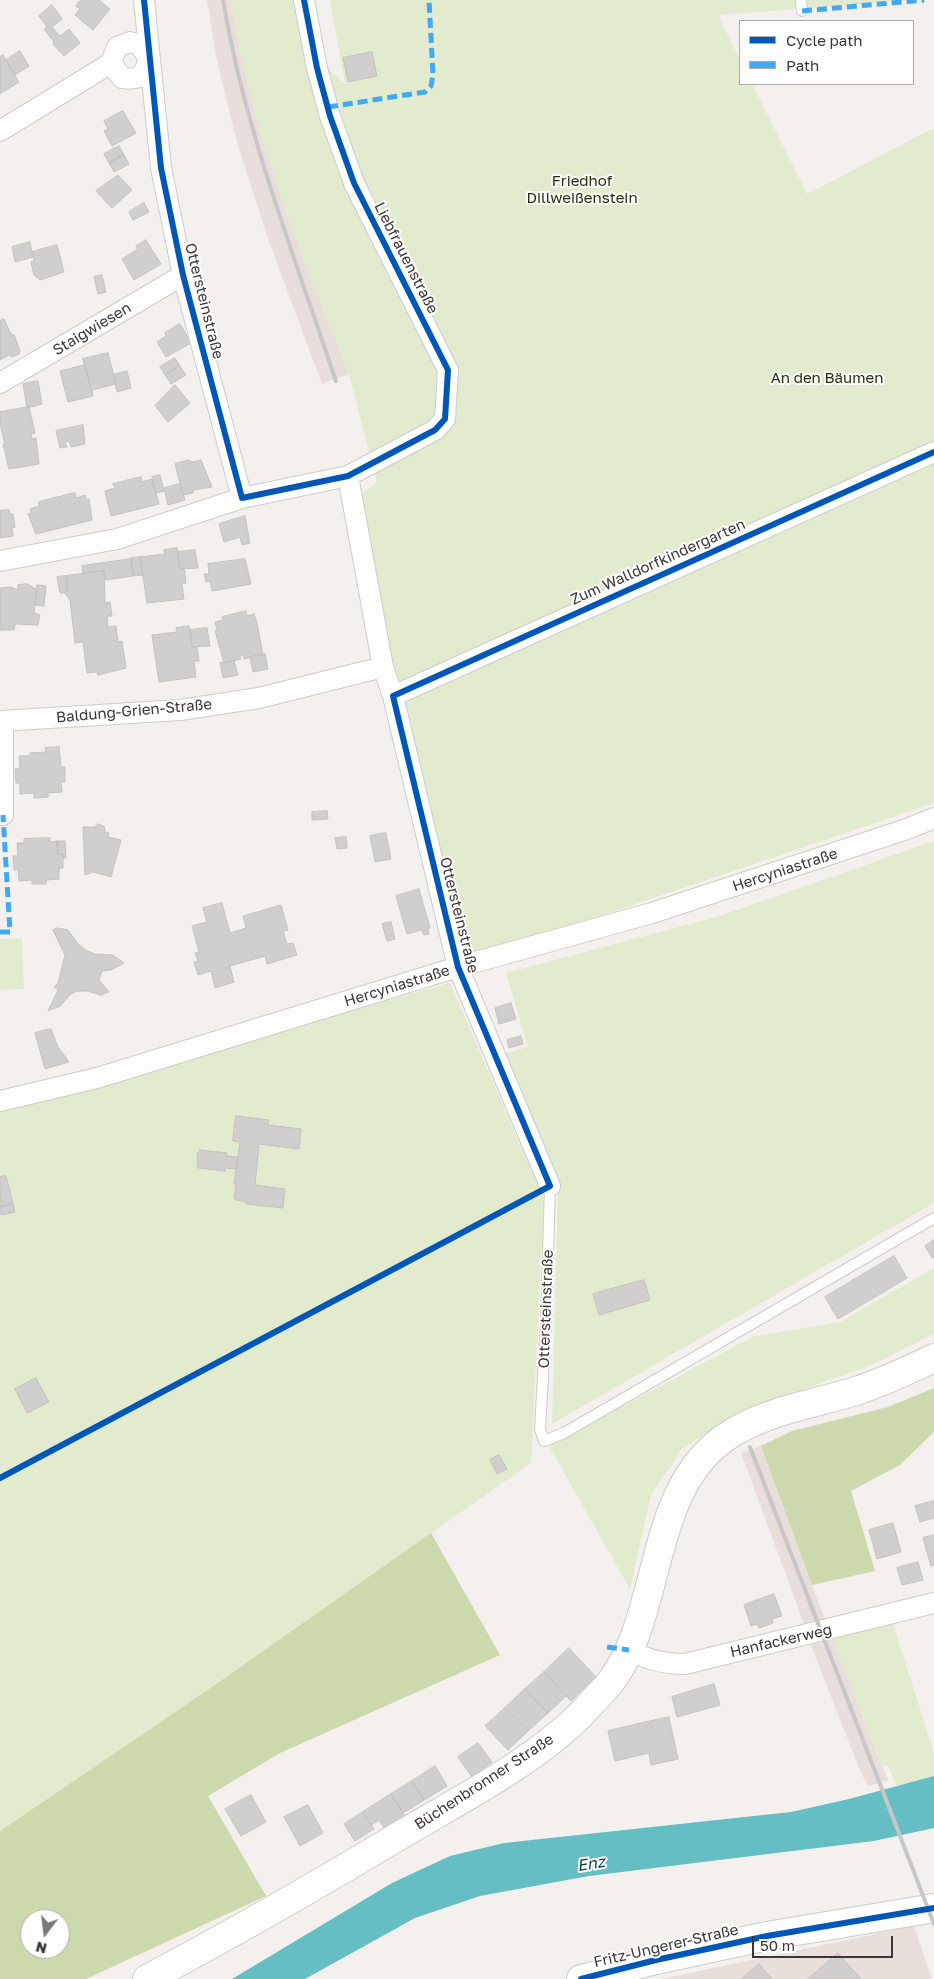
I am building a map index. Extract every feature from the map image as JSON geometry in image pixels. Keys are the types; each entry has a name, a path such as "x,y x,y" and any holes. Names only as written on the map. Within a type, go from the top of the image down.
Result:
{"main road":[{"name":"Büchenbronner Straße","path":"146,1979 279,1907 520,1762 565,1730 605,1689 629,1650 674,1506 683,1487 705,1455 740,1427 771,1414 856,1390 902,1374 934,1358"},
{"name":"Fritz-Ungerer-Straße","path":"581,1979 656,1960 767,1936 934,1908"}],"street":[{"name":"Ottersteinstraße","path":"144,0 161,168 183,275 242,498"},
{"name":"Liebfrauenstraße","path":"304,0 317,68 330,116 354,183 448,370 445,419 435,430 348,476"},
{"path":"0,131 111,63 117,47 130,42 140,45 149,58"},
{"name":"Staigwiesen","path":"0,383 183,275"},
{"name":"Zum Walldorfkindergarten","path":"393,696 934,452"},
{"name":"Ottersteinstraße","path":"348,476 383,667 393,696 458,968 550,1186"},
{"path":"0,562 117,539 242,498 348,476"},
{"name":"Baldung-Grien-Straße","path":"2,721 180,710 259,698 383,667"},
{"path":"2,721 4,815"},
{"name":"Hercyniastraße","path":"0,1101 97,1078 458,968 652,913 907,829 934,818"},
{"name":"Hanfackerweg","path":"629,1650 646,1659 665,1664 685,1664 934,1603"}],"lane":[{"path":"801,0 802,11"},
{"name":"Ottersteinstraße","path":"550,1186 546,1323 540,1429 544,1441 564,1433 934,1218"}],"shaded area":[{"path":"207,0 231,0 240,51 261,134 291,226 349,374 322,384 268,239 236,139 216,56"},
{"path":"761,1446 825,1619 804,1624 741,1453"},
{"path":"832,1637 888,1780 868,1786 861,1773 810,1643"},
{"path":"914,1926 932,1979 661,1979"}],"green space":[{"path":"231,0 311,0 325,66 345,84 330,0 916,0 718,15 739,58 739,85 752,85 807,194 934,128 934,448 396,685 361,494 377,483 349,374 291,226 261,134 240,51"},
{"path":"934,455 934,803 461,963 400,696"},
{"path":"934,841 934,1203 552,1424 558,1188 503,1054 528,1047 506,973 720,916"},
{"path":"22,938 24,989 0,990 0,939"},
{"path":"450,983 544,1200 531,1463 209,1689 0,1831 0,1108"},
{"path":"934,1268 934,1334 869,1366 741,1411 682,1449 651,1495 630,1589 549,1446 752,1337 840,1322"},
{"path":"934,1388 934,1432 900,1465 851,1491 875,1571 812,1585 761,1446 792,1431 888,1407"},
{"path":"431,1533 500,1655 280,1753 208,1796 266,1896 86,1979 0,1979 0,1831 209,1689"},
{"path":"892,1621 934,1753 934,1776 897,1786 888,1765 882,1766 832,1637"}],"water":[{"name":"Enz","path":"934,1776 934,1828 874,1841 589,1876 480,1896 415,1918 305,1979 232,1979 392,1883 450,1856 504,1843 791,1812 849,1799"}],"building":[{"path":"81,0 99,0 110,9 93,30 75,15 80,9 76,6"},
{"path":"52,5 62,19 52,27 60,36 69,29 80,43 64,56 53,44 54,42 44,29 47,27 39,16"},
{"path":"20,51 29,66 15,75 6,60"},
{"path":"372,52 377,76 348,82 343,58"},
{"path":"3,55 19,82 0,94 0,57"},
{"path":"123,111 136,133 112,146 104,131 108,129 104,121"},
{"path":"119,146 124,155 109,163 104,154"},
{"path":"124,155 129,164 114,172 109,163"},
{"path":"118,175 132,190 112,208 96,191"},
{"path":"144,203 149,212 133,220 129,212"},
{"path":"146,240 161,264 134,280 122,259 138,249 136,246"},
{"path":"30,242 33,257 15,262 12,247"},
{"path":"57,245 64,272 40,280 34,275 31,262 34,261 32,252"},
{"path":"102,275 106,292 98,294 94,277"},
{"path":"4,319 11,334 14,335 20,351 19,354 12,357 9,355 0,360 0,321"},
{"path":"180,324 191,343 166,357 157,342 166,336 165,333"},
{"path":"108,353 116,384 92,390 93,396 83,359"},
{"path":"175,358 180,366 165,375 160,367"},
{"path":"83,359 93,396 68,402 60,371 84,365"},
{"path":"180,366 186,375 171,384 165,375"},
{"path":"127,371 131,388 117,392 113,375"},
{"path":"38,381 42,404 27,408 23,384"},
{"path":"175,385 190,403 168,422 155,406"},
{"path":"29,407 35,433 31,434 32,439 36,438 39,464 9,469 3,444 5,444 0,424 0,412"},
{"path":"83,425 85,444 71,447 69,441 65,442 67,447 60,448 56,431"},
{"path":"189,460 192,462 201,460 212,487 193,490 193,493 183,495 175,464"},
{"path":"160,475 164,491 156,493 152,477"},
{"path":"141,477 142,482 152,479 159,504 111,516 105,491 115,488 113,484"},
{"path":"180,484 185,500 168,505 164,488"},
{"path":"75,493 76,498 85,495 87,500 89,499 92,520 36,534 28,514 31,513 30,509 39,506 39,502"},
{"path":"9,510 10,514 13,514 15,527 12,528 13,536 0,538 0,511"},
{"path":"245,516 250,543 242,545 240,537 224,542 219,524"},
{"path":"177,548 180,569 184,568 186,583 182,584 184,599 147,603 140,557 165,554 164,550"},
{"path":"195,550 198,568 180,569 178,552"},
{"path":"140,557 143,575 133,576 131,558"},
{"path":"131,559 133,576 105,580 104,571 83,574 82,566"},
{"path":"245,559 251,584 212,591 210,581 206,582 204,574 209,574 208,564"},
{"path":"104,571 105,603 110,602 112,616 107,616 108,627 116,626 118,642 122,641 126,668 98,675 97,672 87,673 83,642 75,643 70,600 65,593 68,588 66,576"},
{"path":"66,576 68,588 65,593 60,593 57,577"},
{"path":"28,584 37,590 34,613 40,615 38,625 15,624 14,630 0,630 0,588 11,587 18,590 18,585"},
{"path":"37,585 46,586 44,606 35,605"},
{"path":"246,611 247,616 254,614 263,655 244,659 243,655 240,656 241,659 224,663 215,631 217,630 215,622 223,620 222,617"},
{"path":"189,626 192,647 197,647 199,661 194,661 196,677 159,682 152,635 177,632 176,628"},
{"path":"207,628 210,646 192,647 190,630"},
{"path":"265,654 268,669 253,672 250,657"},
{"path":"234,661 238,675 223,678 220,663"},
{"path":"59,747 61,767 65,767 65,782 61,782 62,792 48,793 48,797 34,798 34,793 20,794 20,783 16,783 15,769 20,769 19,756 30,756 30,753 46,752 45,748"},
{"path":"327,811 328,819 312,820 312,812"},
{"path":"98,824 104,826 105,832 109,833 108,837 121,840 111,877 93,872 85,875 83,827 94,827"},
{"path":"386,833 391,859 375,862 370,836"},
{"path":"346,837 347,848 337,849 335,838"},
{"path":"50,838 50,842 57,841 58,854 63,854 63,868 59,868 59,879 46,880 46,884 32,884 32,880 19,881 18,870 14,870 13,856 18,856 17,843 24,843 24,839"},
{"path":"57,841 65,841 66,858 63,858 63,854 58,854"},
{"path":"419,889 430,928 428,928 429,934 424,935 422,930 407,934 396,896"},
{"path":"222,903 230,933 246,928 243,916 281,905 288,930 283,931 287,944 293,943 297,955 267,964 265,956 230,966 234,982 215,988 211,971 198,975 194,962 198,961 195,953 199,952 192,926 207,922 203,908"},
{"path":"391,922 395,939 387,941 382,924"},
{"path":"58,928 68,930 78,944 87,951 95,954 113,955 124,963 111,970 102,971 99,980 109,992 101,995 87,991 77,991 71,994 60,1006 48,1011 58,990 54,987 58,983 65,955 53,930"},
{"path":"511,1003 516,1019 499,1024 495,1008"},
{"path":"51,1029 58,1047 69,1062 45,1069 35,1033"},
{"path":"521,1036 523,1044 509,1048 507,1040"},
{"path":"236,1116 269,1120 268,1125 301,1129 299,1149 259,1144 255,1185 285,1189 283,1208 246,1204 246,1202 234,1198 240,1142 233,1141"},
{"path":"200,1150 227,1153 226,1156 238,1157 237,1169 225,1168 225,1171 198,1168 197,1153 200,1153"},
{"path":"6,1176 13,1204 0,1207 0,1177"},
{"path":"13,1204 15,1212 1,1215 0,1207"},
{"path":"934,1240 934,1257 932,1258 925,1246"},
{"path":"894,1256 907,1278 838,1319 825,1297"},
{"path":"644,1280 650,1300 599,1315 593,1294"},
{"path":"36,1378 49,1402 27,1413 15,1389"},
{"path":"499,1455 507,1469 497,1474 490,1460"},
{"path":"934,1501 934,1518 920,1522 915,1506"},
{"path":"893,1523 901,1552 877,1559 869,1530"},
{"path":"934,1535 934,1565 931,1566 923,1538"},
{"path":"918,1562 923,1580 902,1585 897,1568"},
{"path":"774,1594 782,1616 772,1619 773,1623 759,1628 757,1624 751,1626 744,1605"},
{"path":"569,1648 596,1677 571,1701 544,1672"},
{"path":"544,1672 566,1696 548,1713 525,1689"},
{"path":"714,1684 720,1705 677,1717 672,1697"},
{"path":"525,1689 548,1713 528,1731 505,1708"},
{"path":"505,1708 528,1731 508,1750 485,1726"},
{"path":"669,1717 678,1759 651,1765 649,1753 615,1761 608,1731"},
{"path":"478,1743 492,1762 472,1777 458,1757"},
{"path":"435,1766 447,1786 424,1800 412,1781"},
{"path":"412,1781 424,1800 403,1813 391,1794"},
{"path":"391,1794 405,1816 385,1829 379,1820 371,1825 363,1812"},
{"path":"251,1795 266,1822 241,1836 225,1809"},
{"path":"308,1805 323,1833 300,1846 284,1817"},
{"path":"363,1812 374,1829 355,1841 344,1824"},
{"path":"838,1953 861,1979 808,1979"},
{"path":"759,1964 772,1979 742,1979"}],"railway":[{"path":"223,0 232,49 257,145 336,381"},
{"path":"750,1447 934,1924"}],"marked path":[{"path":"328,107 425,92 431,86 433,75 429,0"},
{"path":"802,11 924,0"},
{"path":"0,932 10,932 3,815"},
{"path":"607,1647 629,1650"}],"cycle path":[{"path":"144,0 161,168 183,275 242,498 348,476 435,430 445,419 448,370 354,183 330,116 317,68 304,0"},
{"path":"0,1478 550,1186 458,967 393,696 934,452"},
{"path":"581,1979 656,1960 767,1936 934,1908"}],"park label":[{"name":"Friedhof Dillweißenstein","path":"582,190"},
{"name":"An den Bäumen","path":"827,378"}]}
